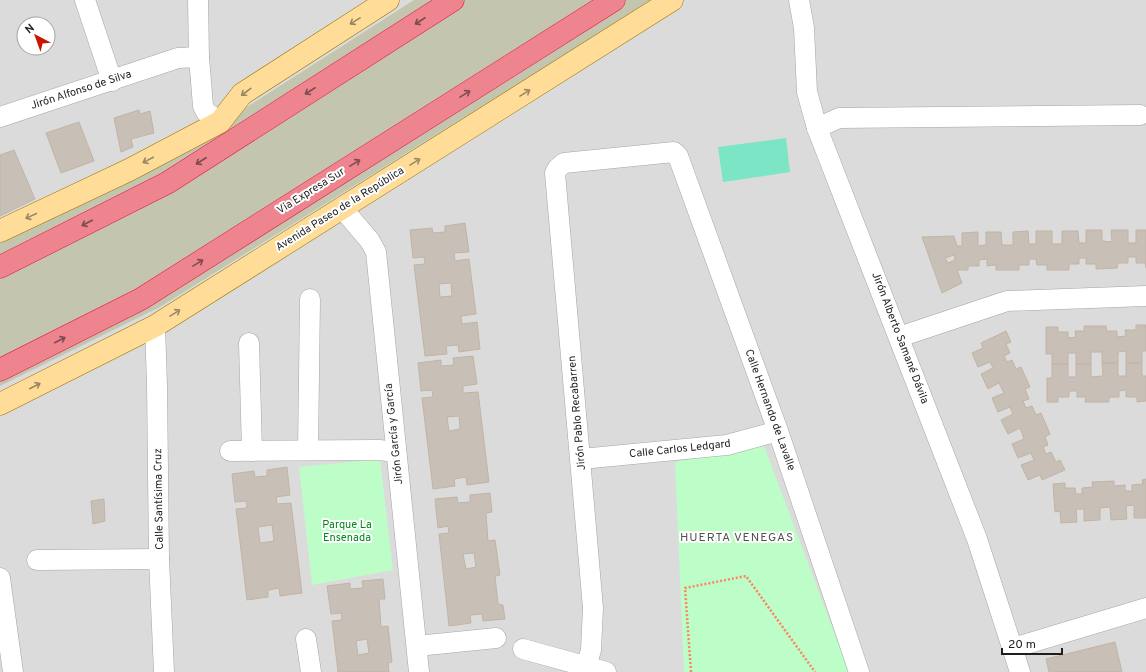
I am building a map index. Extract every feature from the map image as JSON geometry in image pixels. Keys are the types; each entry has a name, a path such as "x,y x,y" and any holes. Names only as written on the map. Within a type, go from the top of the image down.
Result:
{"highway":[{"path":"0,267 167,183 453,0"},
{"name":"Via Expresa Sur","path":"0,370 141,299 614,0"}],"main road":[{"path":"0,231 129,170 220,122 242,94 388,0"},
{"name":"Avenida Paseo de la República","path":"0,404 155,326 672,0"}],"street":[{"path":"85,0 112,81"},
{"path":"198,0 199,56 203,106 206,112 220,122"},
{"name":"Jirón Alberto Samané Dávila","path":"799,0 804,28 807,92 817,128 977,539 1020,672"},
{"name":"Jirón Alfonso de Silva","path":"0,117 112,81 162,62 178,58 199,56"},
{"path":"817,128 839,118 1140,115"},
{"name":"Calle Hernando de Lavalle","path":"564,163 674,152 678,156 778,431 859,672"},
{"name":"Jirón Pablo Recabarren","path":"564,163 555,173 593,608 591,650 586,667"},
{"name":"Jirón García y García","path":"342,208 370,241 376,252 419,672"},
{"path":"899,337 1007,301 1146,296"},
{"path":"308,450 310,299"},
{"name":"Calle Santísima Cruz","path":"155,326 158,385 160,559 164,672"},
{"path":"250,343 252,450"},
{"name":"Calle Carlos Ledgard","path":"581,460 727,445 778,431"},
{"path":"230,451 379,450 396,452"},
{"path":"37,560 160,559"},
{"path":"0,578 13,672"},
{"path":"1013,648 1146,608"},
{"path":"417,646 496,638"},
{"path":"306,639 311,672"},
{"path":"523,649 606,672"}],"path":[{"path":"691,672 685,588 746,576 815,672"}],"shaded area":[{"path":"0,0 1146,0 1146,672 0,672"},
{"path":"414,0 651,0 160,307 0,386 0,243 220,135 247,107"}],"green space":[{"path":"786,138 790,172 723,182 718,147"},
{"path":"764,446 849,672 684,672 675,462"},
{"name":"Parque La Ensenada","path":"380,459 393,570 312,585 299,467"}],"building":[{"path":"139,110 140,114 150,111 154,133 131,139 133,147 121,152 114,118"},
{"path":"79,122 94,161 61,173 46,133"},
{"path":"14,150 35,199 0,216 0,155"},
{"path":"465,223 469,252 454,253 455,261 469,259 476,314 461,316 462,324 477,322 480,349 459,352 458,345 446,346 447,354 425,356 414,265 425,264 424,257 413,258 410,230 432,228 433,233 445,232 445,226","holes":["451,283 452,296 440,297 439,284"]},
{"path":"1086,230 1102,230 1102,241 1112,242 1111,230 1128,230 1128,243 1136,243 1136,230 1146,230 1146,268 1145,263 1136,263 1136,257 1128,257 1128,263 1118,263 1117,268 1096,269 1096,264 1086,264 1086,258 1079,258 1079,264 1069,264 1069,270 1047,270 1047,265 1037,265 1036,259 1029,259 1029,265 1019,265 1019,270 996,270 996,265 987,266 987,259 979,260 979,266 968,266 968,270 957,270 962,283 942,293 922,237 954,236 957,246 962,246 962,233 978,232 978,246 986,245 986,232 1001,232 1002,245 1013,245 1013,232 1028,231 1029,244 1036,244 1036,231 1052,231 1052,244 1062,244 1062,231 1078,231 1079,243 1086,243","holes":["954,255 955,260 948,263 945,258"]},
{"path":"1136,325 1146,325 1146,351 1142,351 1142,363 1126,363 1126,351 1118,352 1118,363 1102,363 1102,352 1091,352 1091,364 1076,364 1076,353 1068,353 1068,364 1052,364 1052,354 1046,354 1046,327 1058,327 1058,332 1068,332 1068,338 1076,337 1075,331 1084,331 1084,326 1106,326 1107,331 1117,331 1117,337 1126,336 1125,330 1136,330"},
{"path":"1006,331 1011,342 1006,344 1010,353 1004,356 1007,362 1012,360 1016,369 1021,367 1030,387 1025,389 1029,399 1023,401 1026,408 1032,406 1036,415 1041,413 1050,434 1045,437 1048,445 1043,447 1046,454 1051,452 1056,462 1060,460 1065,470 1042,480 1040,475 1028,480 1021,465 1034,460 1031,453 1018,458 1012,444 1024,439 1020,428 1008,434 1001,420 1013,414 1010,407 998,412 992,398 1004,393 999,383 988,389 981,374 993,368 990,362 978,367 972,353 983,348 981,343"},
{"path":"473,356 477,384 463,386 463,393 478,392 489,482 467,485 466,477 454,479 455,486 433,489 422,398 433,397 432,390 421,391 418,363 441,360 441,366 454,365 453,358","holes":["459,416 460,429 449,431 447,417"]},
{"path":"1102,363 1118,363 1118,376 1126,376 1126,363 1142,363 1142,376 1146,376 1146,401 1137,402 1137,397 1126,397 1126,390 1119,391 1119,397 1109,397 1109,402 1085,402 1086,397 1077,397 1077,391 1069,391 1069,397 1058,397 1058,402 1047,402 1047,378 1052,378 1052,364 1068,364 1068,377 1076,377 1076,364 1091,364 1091,377 1103,376"},
{"path":"287,467 290,495 276,497 277,504 291,503 302,593 280,596 279,588 268,590 268,597 247,600 236,509 247,508 246,501 235,502 232,474 254,471 255,477 267,476 267,470","holes":["272,525 274,541 260,543 258,527"]},
{"path":"1146,479 1146,518 1134,518 1134,505 1126,506 1127,519 1111,520 1110,507 1100,508 1100,520 1084,521 1084,509 1076,509 1077,522 1061,523 1060,511 1055,512 1053,484 1065,483 1065,488 1075,488 1076,494 1082,494 1082,488 1093,487 1092,482 1114,481 1114,486 1125,485 1125,491 1132,491 1132,485 1143,484 1142,480"},
{"path":"490,493 492,512 486,513 488,541 495,540 500,575 495,576 498,604 503,605 505,619 483,621 482,614 470,615 471,623 449,626 439,534 449,533 448,526 438,528 435,499 457,497 458,503 470,502 470,495","holes":["474,553 476,567 466,569 463,554"]},
{"path":"104,499 105,521 93,524 91,501"},
{"path":"383,579 385,599 379,599 381,627 388,626 392,662 388,663 389,672 338,672 332,621 342,620 341,613 331,614 327,586 350,583 350,589 363,588 362,581","holes":["367,639 369,653 358,655 356,641"]},
{"path":"1115,642 1122,672 1049,672 1046,659"}],"district":[{"name":"HUERTA VENEGAS","path":"737,538"}]}
